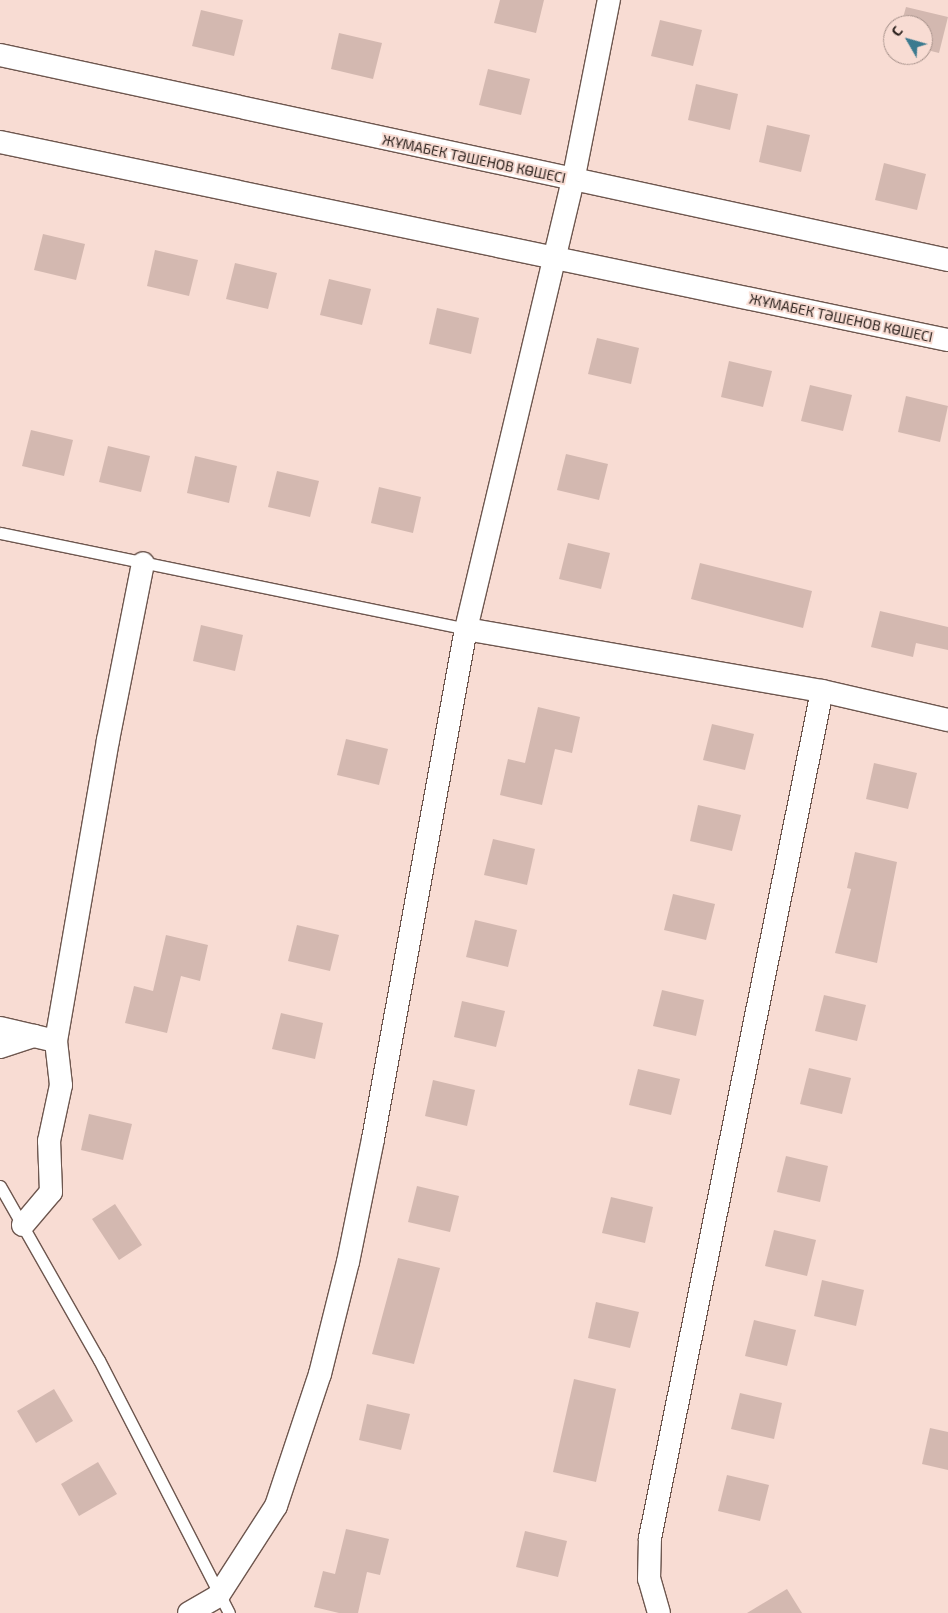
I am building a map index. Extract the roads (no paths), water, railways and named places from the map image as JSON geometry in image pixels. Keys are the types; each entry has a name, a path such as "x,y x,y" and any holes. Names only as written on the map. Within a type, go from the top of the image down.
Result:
{"street":[{"path":"189,1613 224,1604 276,1506 320,1374 348,1262 369,1158 466,629 572,181 609,0"},
{"name":"ЖҰМАБЕК ТӘШЕНОВ КӨШЕСІ","path":"0,55 572,181 948,260"},
{"name":"ЖҰМАБЕК ТӘШЕНОВ КӨШЕСІ","path":"0,142 948,340"},
{"path":"23,1225 43,1206 51,1192 49,1142 61,1085 56,1041 108,740 143,562"},
{"path":"466,629 822,691 948,720"},
{"path":"659,1613 649,1580 650,1538 822,691"},
{"path":"0,1028 56,1041"},
{"path":"0,1047 34,1036"}],"lane":[{"path":"0,533 466,629"},
{"path":"0,1186 99,1360 224,1604"}]}
